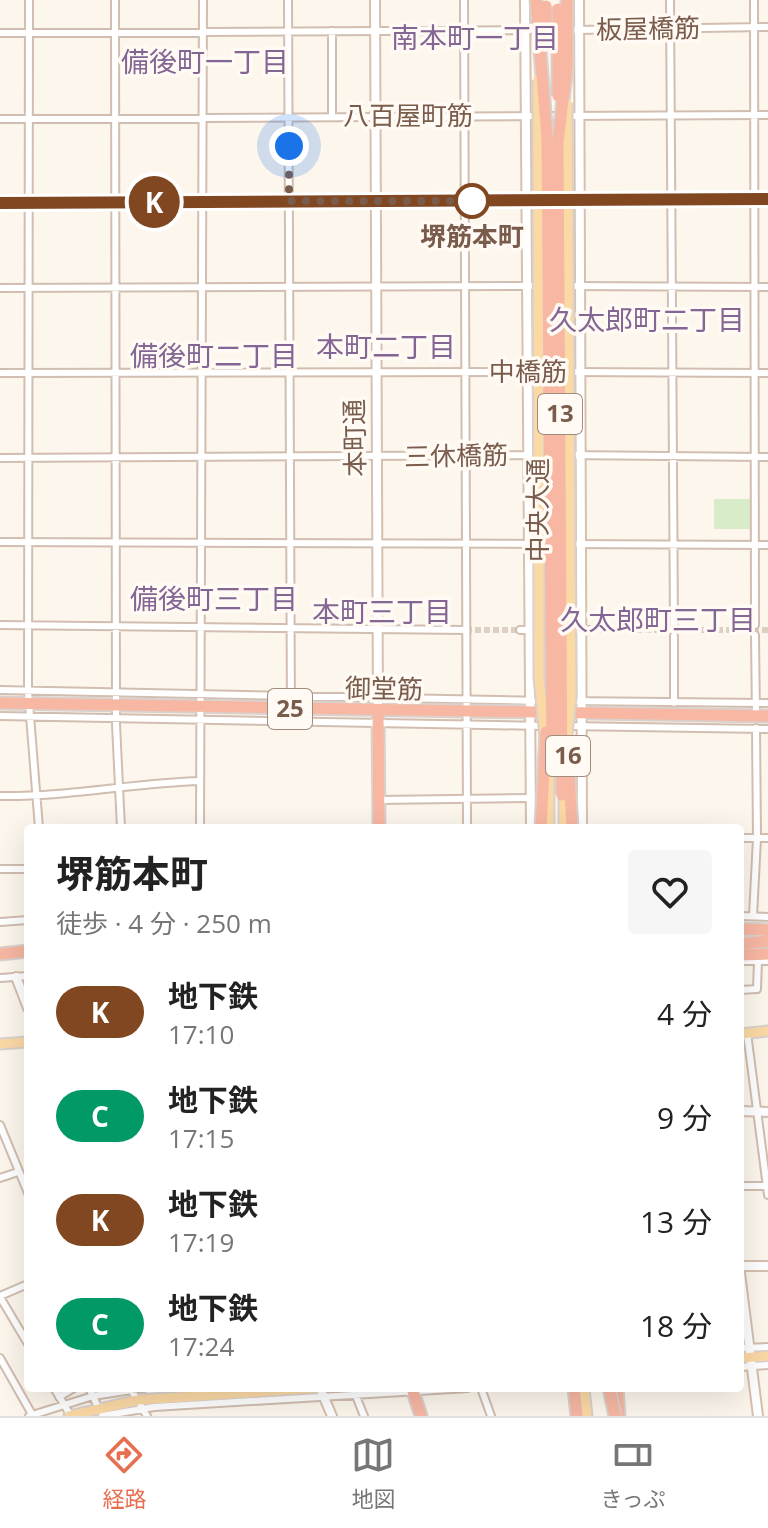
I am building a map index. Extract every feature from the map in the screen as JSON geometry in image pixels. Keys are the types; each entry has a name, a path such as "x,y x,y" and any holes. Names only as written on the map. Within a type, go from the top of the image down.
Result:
{"highway":[{"name":"13","path":"537,0 553,140"},
{"path":"546,0 553,140"},
{"name":"13","path":"550,824 555,686 553,140 558,0"},
{"name":"13","path":"553,140 567,66 567,0"},
{"path":"555,686 563,824"},
{"name":"16","path":"541,824 555,686"},
{"name":"16","path":"555,686 572,824"},
{"name":"御堂筋","path":"0,703 116,712 201,701 378,718 465,718 529,706 578,717 759,716"},
{"name":"本町通","path":"378,718 379,824"},
{"path":"744,929 768,930"},
{"path":"744,942 768,941"},
{"path":"0,954 24,951"},
{"path":"413,1392 421,1416"},
{"path":"573,1392 579,1416"},
{"path":"579,1416 582,1392"},
{"path":"610,1392 617,1416"},
{"path":"617,1416 619,1392"}],"main road":[{"name":"中央大通","path":"537,0 539,678 549,762 550,824"},
{"name":"中央大通","path":"563,824 564,760 571,698 567,0"},
{"path":"744,1033 768,1031"},
{"path":"0,1044 24,1042"},
{"path":"748,1355 768,1356"},
{"path":"71,1416 102,1414 140,1404 274,1392"}],"street":[{"path":"29,0 28,704 39,824"},
{"path":"115,0 116,712 121,824"},
{"path":"200,824 203,0"},
{"path":"288,0 291,709"},
{"name":"本町通","path":"375,0 378,718"},
{"path":"464,0 467,824"},
{"name":"中央大通","path":"525,0 527,544 524,630 530,726"},
{"name":"中央大通","path":"579,0 582,544 587,630 578,717 582,824"},
{"path":"670,0 674,626"},
{"path":"754,0 755,625"},
{"name":"板屋橋筋","path":"0,33 768,27"},
{"path":"332,31 332,116"},
{"name":"八百屋町筋","path":"0,119 768,115"},
{"path":"0,203 768,201"},
{"path":"0,288 768,287"},
{"name":"中橋筋","path":"0,373 768,373"},
{"name":"三休橋筋","path":"0,458 201,455 768,457"},
{"path":"0,542 768,545"},
{"path":"0,625 466,630"},
{"path":"524,630 587,630"},
{"path":"753,916 759,716 755,635"},
{"path":"674,636 674,703"},
{"path":"0,690 116,692 201,701"},
{"path":"0,716 116,712 201,720 378,698 465,699 529,706 541,700 569,701"},
{"path":"541,700 556,713"},
{"path":"569,701 578,717"},
{"path":"542,726 569,701"},
{"path":"465,718 542,726 578,717 674,703 759,716 768,729"},
{"path":"759,716 768,703"},
{"path":"530,726 531,824"},
{"path":"0,796 37,797 200,781"},
{"path":"757,782 768,782"},
{"path":"379,800 531,798"},
{"path":"744,838 768,838"},
{"path":"0,869 24,869"},
{"path":"744,916 768,917"},
{"path":"0,922 24,920"},
{"path":"744,990 757,989 763,958 768,961"},
{"path":"0,978 24,976"},
{"path":"16,977 24,998"},
{"path":"744,1039 768,1195"},
{"path":"744,1111 768,1112"},
{"path":"0,1125 24,1185"},
{"path":"0,1178 18,1172"},
{"path":"744,1186 768,1186"},
{"path":"744,1266 768,1266"},
{"path":"24,1286 0,1296 24,1337"},
{"path":"744,1314 758,1416"},
{"path":"748,1355 768,1347"},
{"path":"748,1355 768,1365"},
{"path":"0,1358 32,1416 64,1404 115,1392"},
{"path":"56,1392 71,1416"},
{"path":"59,1397 67,1392"},
{"path":"91,1392 102,1414"},
{"path":"133,1392 147,1416"},
{"path":"321,1392 332,1416"},
{"path":"140,1404 324,1398 393,1392"},
{"path":"482,1392 491,1416"},
{"path":"356,1396 364,1416"}],"green space":[{"path":"714,499 750,499 751,529 714,529"}],"tunnel":[{"path":"466,630 520,630"},
{"path":"591,630 768,630"}],"metro line":[{"name":"K","path":"0,203 768,199"}],"place":[{"name":"堺筋本町","path":"472,201"}],"district":[{"name":"南本町一丁目","path":"475,38"},
{"name":"備後町一丁目","path":"205,62"},
{"name":"久太郎町二丁目","path":"647,320"},
{"name":"本町二丁目","path":"386,347"},
{"name":"備後町二丁目","path":"214,356"},
{"name":"備後町三丁目","path":"214,599"},
{"name":"本町三丁目","path":"382,612"},
{"name":"久太郎町三丁目","path":"658,620"}],"route":[{"path":"289,146 289,201 472,201"}]}
